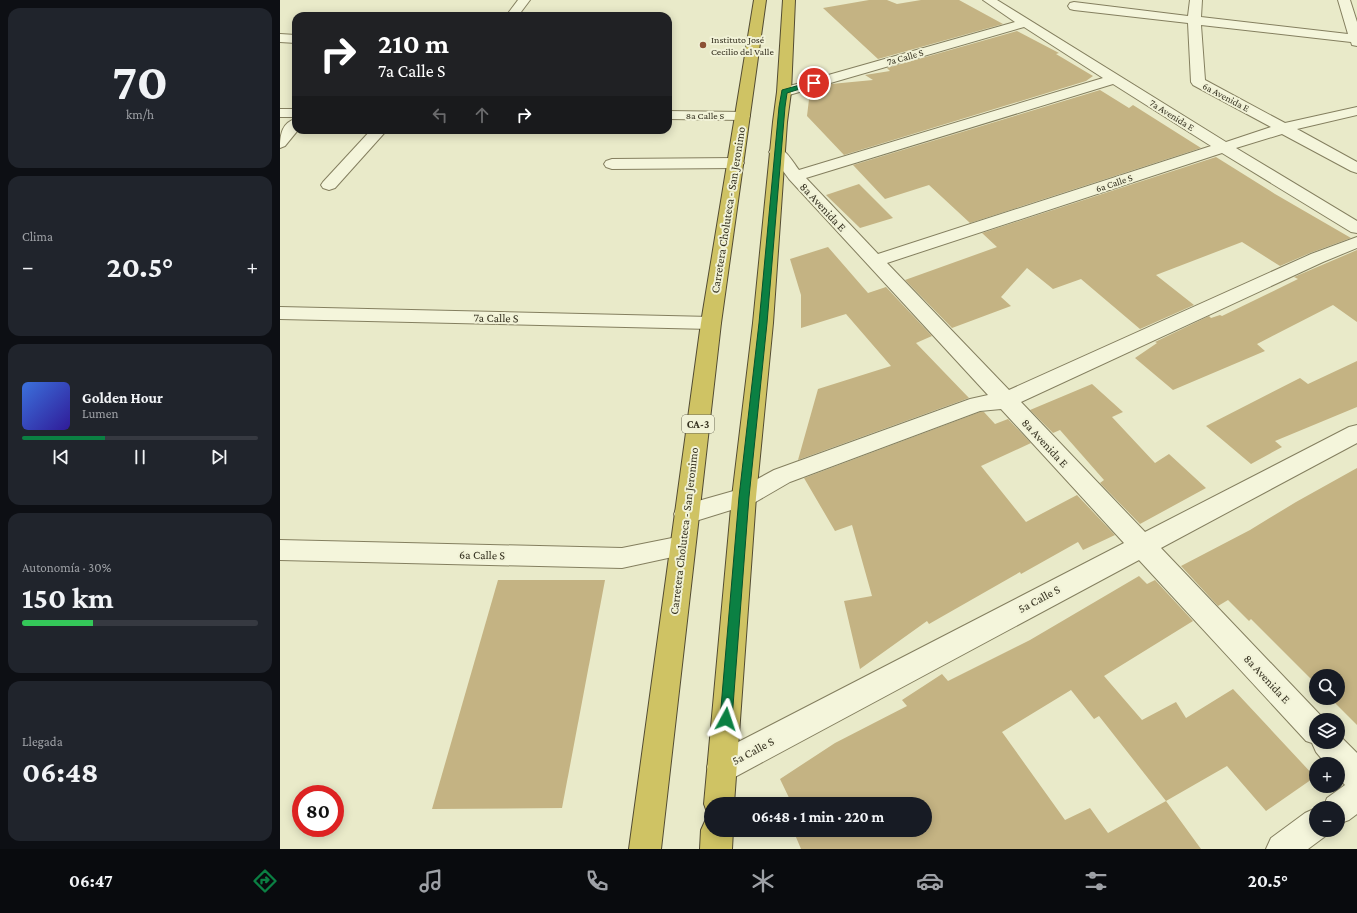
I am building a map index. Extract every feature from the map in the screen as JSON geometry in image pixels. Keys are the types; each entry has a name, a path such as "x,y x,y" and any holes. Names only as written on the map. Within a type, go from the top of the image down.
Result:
{"highway":[{"name":"Carretera Choluteca - San Jeronimo","path":"645,849 711,324 760,0"},
{"path":"720,797 744,497 763,323 777,152 784,92 789,0"},
{"path":"716,849 717,837"}],"street":[{"path":"515,12 524,0"},
{"name":"7a Avenida E","path":"989,0 1223,148 1357,228"},
{"name":"6a Avenida E","path":"1196,0 1194,20 1198,82 1284,128"},
{"path":"1074,6 1357,40 1344,0"},
{"name":"7a Calle S","path":"784,92 1025,23"},
{"path":"280,38 292,39"},
{"path":"795,176 1114,79"},
{"name":"6a Calle S","path":"874,261 1284,128 1357,110"},
{"path":"280,113 292,113"},
{"name":"8a Calle S","path":"672,115 742,116"},
{"path":"280,143 292,128"},
{"path":"1284,128 1357,168"},
{"path":"329,185 375,134"},
{"name":"8a Avenida E","path":"777,152 795,176 874,261 1309,724"},
{"path":"612,164 736,163"},
{"path":"686,514 744,497 782,476 978,404 1005,400 1317,258 1357,242"},
{"name":"7a Calle S","path":"280,313 711,324"},
{"name":"5a Calle S","path":"722,767 1357,433"},
{"name":"6a Calle S","path":"280,550 622,558 682,546"},
{"path":"1333,749 1357,775"},
{"path":"1345,804 1357,795"},
{"path":"1282,849 1309,829"}],"building":[{"path":"869,0 887,0 897,4 921,0 959,0 1003,24 878,59 823,8"},
{"path":"1017,31 1059,53 1056,54 1093,76 1086,81 844,155 807,116 810,91 831,84 873,80 865,75 890,71 887,68"},
{"path":"1100,90 1129,108 1133,105 1201,148 970,223 929,185 885,199 853,165"},
{"path":"1216,157 1275,194 1351,238 1280,266 1242,242 1156,275 1194,305 1140,329 1081,279 1053,289 1027,268 1001,297 1011,306 952,328 905,280 997,247 982,233"},
{"path":"859,184 893,218 860,228 826,195"},
{"path":"828,247 868,293 886,287 932,336 916,343 969,398 798,460 818,389 891,366 846,314 801,328 801,295 790,259"},
{"path":"1357,250 1357,322 1333,305 1257,344 1265,351 1173,390 1135,358 1157,343 1155,342 1209,316 1211,318 1220,315 1222,316 1298,279 1294,277"},
{"path":"1357,361 1357,407 1275,441 1282,447 1251,464 1206,426 1300,378 1308,384"},
{"path":"1092,384 1123,412 1112,417 1155,463 1169,454 1206,488 1140,524 1100,483 1104,480 1060,430 1053,433 1030,410"},
{"path":"980,412 984,412 995,424 1008,419 1031,443 981,466 1026,522 1077,495 1115,535 1083,550 1078,542 1021,574 1020,572 929,624 927,621 860,669 844,601 872,596 852,525 835,531 804,478"},
{"path":"1357,468 1357,725 1337,705 1345,705 1345,669 1309,669 1309,677 1251,619 1249,621 1228,600 1218,606 1181,566 1250,530"},
{"path":"1139,576 1147,584 1155,580 1193,621 1104,676 1142,720 1176,702 1186,718 1233,689 1309,771 1309,781 1266,811 1227,766 1166,801 1201,849 801,849 796,837 932,837 932,797 789,797 780,779 835,743 907,706 902,700 942,674 948,681 1030,640","holes":["1071,690 1094,719 1099,716 1166,801 1108,833 1090,808 1065,820 1002,732"]},
{"path":"498,580 605,580 562,808 432,809"}],"place":[{"name":"Instituto José Cecilio del Valle","path":"703,45"}],"route":[{"path":"726,719 744,497 763,323 780,122 784,92 814,83"}]}
